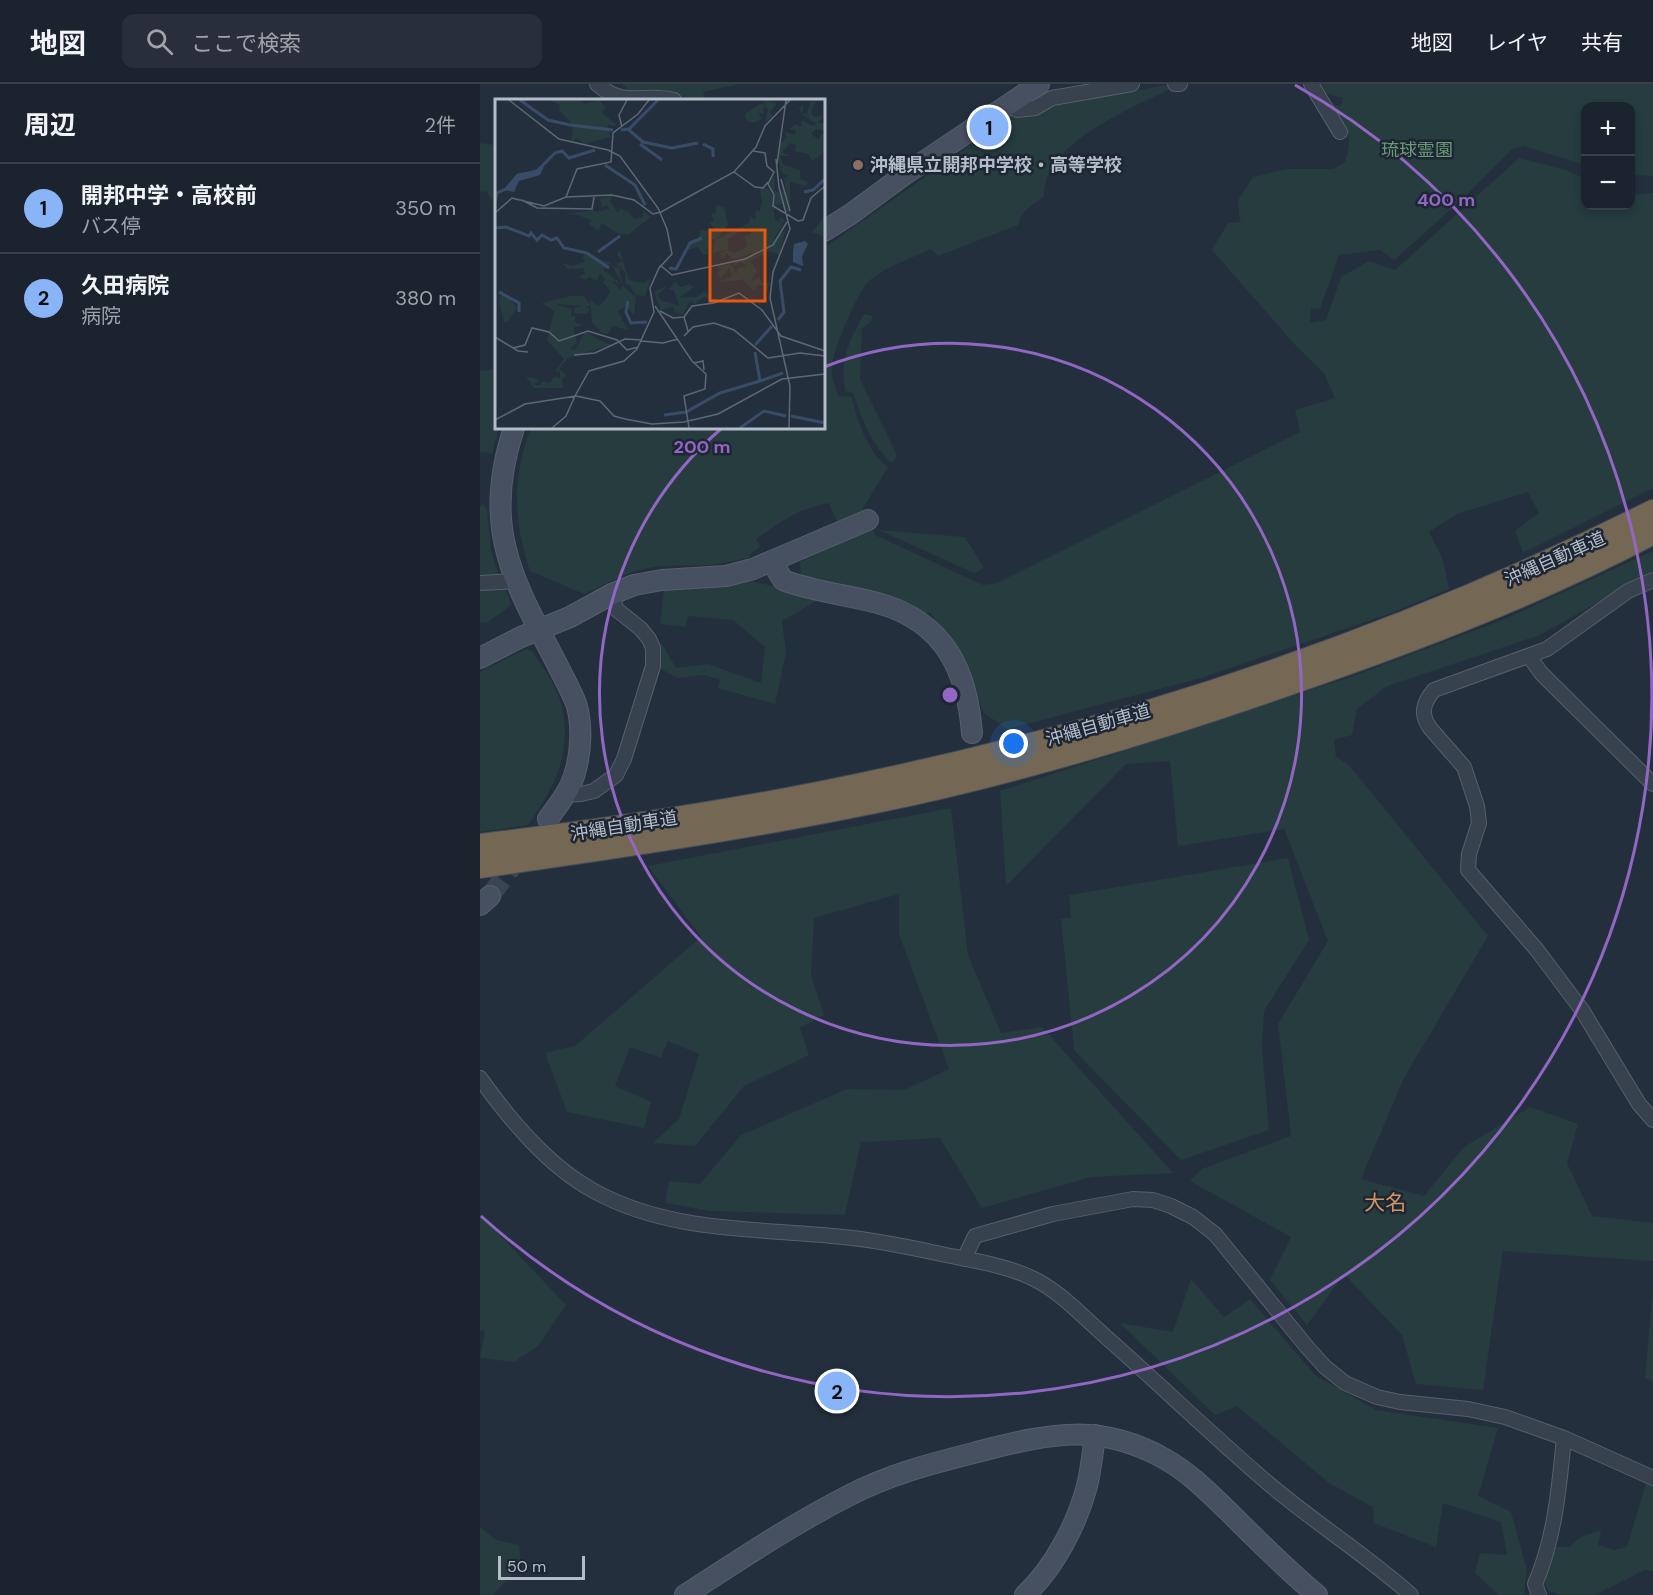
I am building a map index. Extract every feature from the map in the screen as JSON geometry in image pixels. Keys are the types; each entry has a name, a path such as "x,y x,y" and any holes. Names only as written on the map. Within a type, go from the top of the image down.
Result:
{"highway":[{"name":"沖縄自動車道","path":"480,866 698,833 866,803 997,772 1443,608 1551,562 1653,512"},
{"name":"沖縄自動車道","path":"480,846 627,826 879,782 1083,740 1235,703 1444,627 1587,565 1653,532"}],"street":[{"path":"597,84 606,92 617,97 655,99"},
{"path":"825,230 1039,84"},
{"path":"1010,103 1017,110 1035,108 1052,98 1132,84"},
{"path":"1311,84 1340,132"},
{"path":"514,429 505,457 501,506 505,544 517,582 573,697 579,715 580,747 574,776 565,795 548,819"},
{"path":"480,658 634,585 662,580 726,576 772,562 868,519"},
{"path":"772,562 783,580 884,605 914,619 928,630 941,642 960,672 968,697 972,733"},
{"path":"1653,580 1628,591 1546,649 1434,690 1424,705 1423,713 1425,721 1464,767 1478,806 1479,823 1469,854 1468,870 1537,950 1582,1010 1596,1030 1613,1064 1639,1104 1653,1120"},
{"path":"480,583 517,582"},
{"path":"565,795 594,791 616,775 624,759 653,666 649,639 641,628 616,609 612,594"},
{"path":"1529,656 1541,673 1653,784"},
{"path":"481,1081 531,1140 572,1177 592,1190 638,1211 699,1225 877,1241 1028,1275 1046,1285 1264,1480 1384,1571 1411,1595"},
{"path":"964,1259 975,1236 1053,1214 1100,1204 1132,1198 1153,1200 1193,1217 1215,1234 1306,1347 1325,1367 1345,1383 1377,1397 1400,1402 1468,1409 1505,1417 1564,1438 1653,1478"},
{"path":"685,1595 849,1495 923,1466 1052,1435 1095,1435 1138,1446 1168,1460 1207,1491 1317,1595"},
{"path":"1025,1595 1047,1569 1076,1517 1088,1484 1095,1435"},
{"path":"1539,1595 1535,1584 1544,1563 1552,1531 1564,1438"}],"green space":[{"path":"622,84 739,84 703,92 705,99 622,99 627,89"},
{"name":"琉球霊園","path":"1318,84 1653,84 1653,176 1635,175 1635,102 1581,102 1581,164 1524,146 1512,149 1458,203 1394,260 1380,250 1339,255 1320,309 1311,308 1310,323 1326,320 1341,277 1369,261 1395,270 1519,158 1567,170 1581,177 1581,210 1635,210 1635,195 1653,193 1653,488 1523,553 1515,531 1539,513 1528,492 1457,514 1429,532 1443,560 1449,589 1386,615 1201,678 1007,729 984,713 961,660 930,612 920,615 801,577 800,562 872,528 875,535 983,585 997,583 1300,432 1295,410 1335,398 1324,373 1297,347 1212,250 1228,223 1243,222 1240,221 1238,200 1253,177 1287,169 1333,169 1345,162 1349,137 1344,125 1329,104 1341,106 1343,98 1323,93"},
{"path":"1167,85 1172,88 1113,117 1073,144 1057,160 1047,178 1044,197 1025,212 1018,225 938,256 931,249 883,271 864,287 841,335 833,358 832,369 833,381 839,396 852,397 856,415 869,445 881,462 888,467 863,508 864,511 837,522 829,503 817,506 790,516 756,539 760,546 749,558 712,565 660,566 634,571 584,594 530,571 520,534 517,499 520,464 531,429 825,429 825,247 1009,118 1036,116 1055,105"},
{"path":"480,143 495,145 495,204 486,191 480,192"},
{"path":"864,314 872,316 871,322 862,328 860,379 896,453 896,458 891,463 872,439 853,393 845,391 844,368 847,350"},
{"path":"495,369 495,429 499,429 492,453 480,452 480,371"},
{"path":"482,504 487,509 491,550 500,579 480,581 480,507"},
{"path":"879,530 965,537 984,568 974,573"},
{"path":"1653,551 1653,571 1540,635 1387,686 1357,709 1352,735 1334,740 1336,757 1349,765 1488,936 1404,1078 1361,1179 1424,1196 1464,1147 1530,1107 1578,1124 1567,1163 1592,1216 1652,1223 1653,1221 1653,1261 1503,1251 1483,1390 1416,1384 1402,1335 1344,1274 1307,1325 1270,1280 1291,1237 1190,1181 1202,1169 1291,1136 1278,1024 1328,941 1284,829 1178,846 1170,761 1126,764 1006,886 1000,791 1351,677 1502,620"},
{"path":"751,581 823,597 782,621 786,653 775,704 718,688 720,680 704,675 678,678 659,668 657,644 662,644 676,668 708,664 761,683 765,647 733,620 688,616 686,627 660,624 664,590 726,586"},
{"path":"501,588 506,590 511,605 488,622 480,623 480,589"},
{"path":"526,649 532,651 544,669 560,700 565,735 560,766 547,796 528,825 480,832 480,672"},
{"path":"951,808 968,955 1001,1033 1042,1027 1173,1173 1091,1177 982,1208 940,1138 861,1142 845,1215 710,1211 665,1203 669,1181 700,1184 741,1135 847,1089 904,1090 949,1069 899,934 899,894 814,918 811,975 824,1015 800,1028 809,1055 744,1086 695,1146 653,1143 679,1119 699,1054 668,1041 661,1058 630,1047 615,1086 651,1102 644,1128 567,1112 545,1053 575,1046 701,937 648,866"},
{"path":"1288,858 1309,940 1264,1011 1262,1048 1269,1130 1181,1160 1074,1050 1061,919 1071,918 1069,895"},
{"path":"480,1214 566,1305 538,1346 514,1362 480,1358 485,1331 480,1330"},
{"path":"1191,1279 1224,1317 1250,1299 1315,1375 1376,1410 1498,1428 1478,1496 1511,1512 1527,1570 1524,1595 1499,1595 1475,1573 1480,1553 1507,1555 1501,1522 1443,1503 1436,1547 1374,1523 1373,1507 1329,1483 1237,1406 1215,1415 1120,1323 1173,1332"},
{"path":"1653,1287 1653,1382 1645,1378"},
{"path":"1647,1480 1653,1483 1653,1571 1645,1570 1595,1595 1560,1595 1549,1591 1542,1581 1555,1547 1569,1547 1581,1537 1601,1530 1598,1545 1614,1550 1627,1547"},
{"path":"480,1527 496,1540 519,1545 521,1565 493,1595 480,1595"}],"tunnel":[{"path":"490,896 522,853"}],"place":[{"name":"開邦中学・高校前","path":"989,127"},
{"name":"沖縄県立開邦中学校・高等学校","path":"858,165"},
{"name":"久田病院","path":"837,1391"}],"district":[{"name":"大名","path":"1385,1203"}]}
